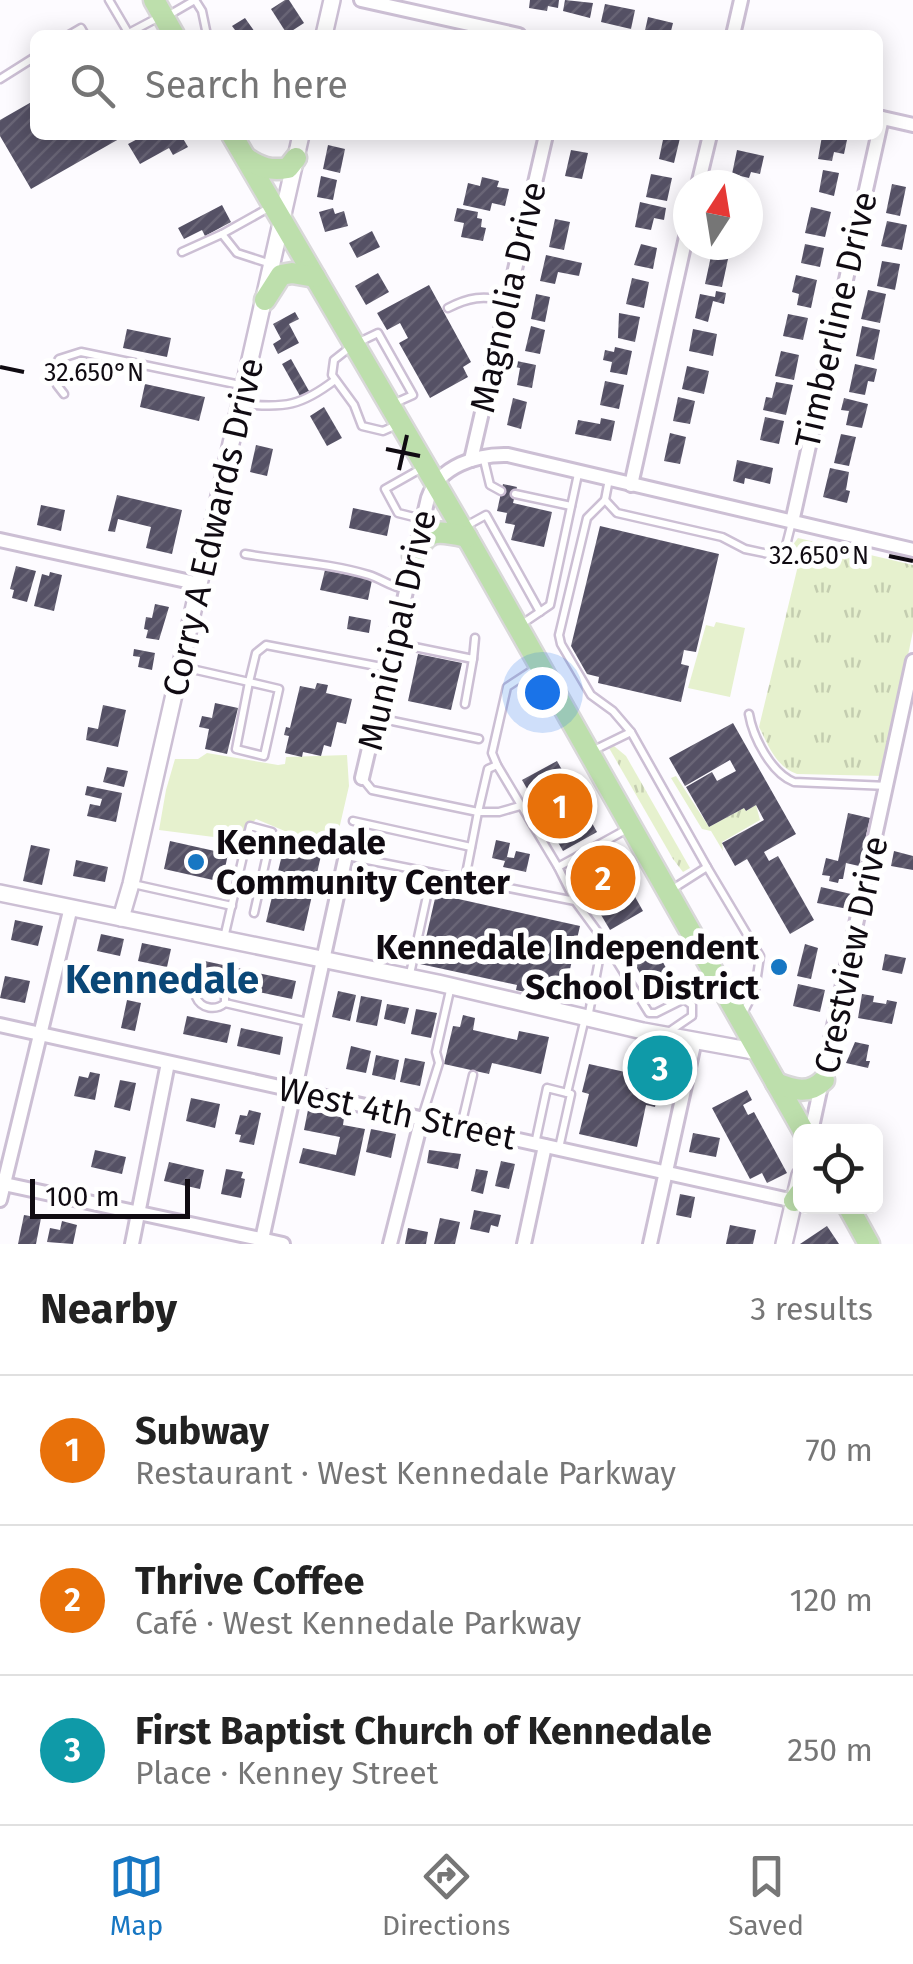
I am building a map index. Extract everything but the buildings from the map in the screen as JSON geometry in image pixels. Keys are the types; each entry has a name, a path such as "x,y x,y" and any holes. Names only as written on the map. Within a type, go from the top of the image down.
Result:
{"main road":[{"path":"235,140 803,1124"},
{"path":"246,158 259,167 275,170 288,168 296,158"},
{"path":"265,300 282,275 314,278"},
{"path":"413,556 424,537 434,532 464,533"},
{"path":"776,1083 806,1090 816,1088 824,1080"},
{"path":"852,1214 869,1244"}],"street":[{"path":"325,30 332,0"},
{"path":"361,0 496,30"},
{"path":"735,30 741,0"},
{"path":"883,119 913,125"},
{"name":"Corry A Edwards Drive","path":"121,918 246,386 272,265 277,213 300,140"},
{"name":"Magnolia Drive","path":"477,458 507,302 545,140"},
{"path":"702,170 709,140"},
{"name":"Timberline Drive","path":"792,522 875,140"},
{"path":"631,484 681,260"},
{"path":"430,475 477,458 508,455 913,550"},
{"name":"Municipal Drive","path":"362,778 430,475"},
{"path":"0,540 200,584"},
{"name":"Crestview Drive","path":"810,1124 824,1080 913,661"},
{"path":"262,1242 346,855"},
{"path":"0,893 759,1052"},
{"path":"0,1200 71,908"},
{"name":"West 4th Street","path":"0,1025 666,1173 793,1196"},
{"path":"650,1244 695,1040"},
{"path":"132,1244 168,1063"},
{"path":"390,1244 422,1118"},
{"path":"524,1244 546,1146"},
{"path":"2,1183 283,1244"},
{"path":"784,1244 793,1211"}],"lane":[{"path":"109,0 126,30"},
{"path":"136,30 195,0 206,30"},
{"path":"0,78 30,59"},
{"path":"182,252 277,213"},
{"path":"222,234 237,254 272,265"},
{"path":"448,308 472,298 493,297 507,302"},
{"path":"353,345 331,364 335,380 366,430 383,431 394,415"},
{"path":"64,394 54,367 67,355 81,352 246,386"},
{"path":"242,404 292,406 312,398 335,380"},
{"path":"477,458 490,485 502,491"},
{"path":"517,627 550,605 579,471"},
{"path":"423,519 398,513 384,490 430,475"},
{"path":"609,479 605,500 587,518 560,644 591,695 632,732 760,956 755,990 740,1019"},
{"path":"515,494 571,506"},
{"path":"605,500 617,513 722,537 744,549 783,557 792,522"},
{"path":"464,533 486,515 540,612"},
{"path":"245,554 298,560 373,576 392,587 406,589"},
{"path":"465,704 475,638"},
{"path":"394,642 473,660"},
{"path":"182,666 249,682 279,688 264,756 236,749 249,682 256,653 266,645 388,669"},
{"path":"539,666 506,687 492,753 575,901 649,1013 684,1000 692,1005 692,1016 665,1034"},
{"path":"749,714 763,750 783,777 794,782 888,786"},
{"path":"377,717 479,740"},
{"path":"588,753 632,732"},
{"path":"464,880 488,768 497,765"},
{"path":"362,778 372,790 478,812 520,806"},
{"path":"353,821 471,847"},
{"path":"224,939 250,826 272,832 254,913"},
{"path":"558,867 630,827"},
{"path":"346,855 575,901"},
{"path":"667,892 707,867"},
{"path":"410,977 432,873"},
{"path":"132,884 232,906"},
{"path":"567,1093 603,939"},
{"path":"226,1003 225,993 220,989 201,986 198,990 196,997 203,1005 214,1008 226,1003 310,1022"},
{"path":"422,1118 439,1064 436,1052 452,986"},
{"path":"461,1127 473,1075"},
{"path":"547,1088 571,1094 546,1146 547,1088"}],"green space":[{"path":"798,538 913,565 913,631 883,776 797,774 778,761 759,727 802,549 792,546"},
{"path":"716,622 745,628 730,697 688,688 706,625 714,627"},
{"path":"614,746 626,756 690,868 683,872 673,859 609,748"},
{"path":"207,753 278,765 285,764 286,757 347,755 349,786 337,838 292,834 256,819 237,840 159,830 175,759 198,759"},
{"path":"676,776 709,827 756,805 760,820 722,842 723,851 711,831 702,829 671,778"}],"place":[{"name":"Subway","path":"560,806"},
{"name":"Kennedale Community Center","path":"196,862"},
{"name":"Thrive Coffee","path":"603,878"},
{"name":"Kennedale Independent School District","path":"779,967"},
{"name":"First Baptist Church of Kennedale","path":"660,1068"}],"district":[{"name":"Kennedale","path":"162,980"}]}
